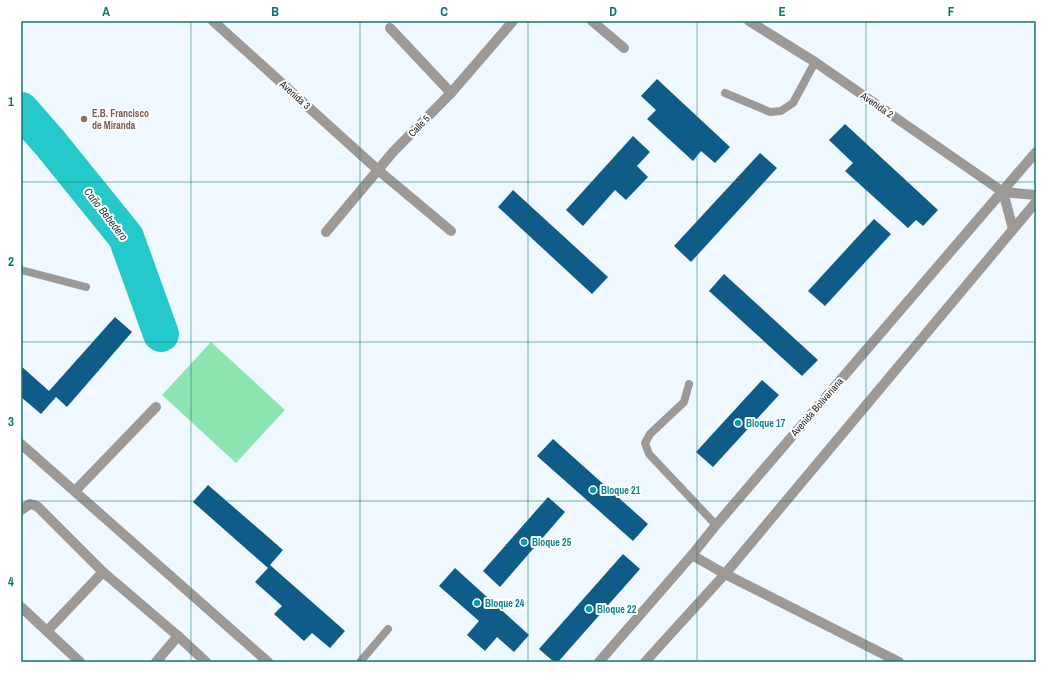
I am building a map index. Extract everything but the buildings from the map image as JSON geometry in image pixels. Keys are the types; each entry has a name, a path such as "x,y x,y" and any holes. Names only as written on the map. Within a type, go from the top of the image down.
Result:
{"street":[{"name":"Avenida 3","path":"213,21 378,170 451,231"},
{"name":"Calle 5","path":"326,232 393,152 451,93 513,21"},
{"path":"592,21 624,48"},
{"name":"Avenida 2","path":"749,21 815,62 1003,192"},
{"path":"390,28 451,93"},
{"name":"Avenida Bolivariana","path":"599,662 1036,152"},
{"path":"1013,229 1003,192 1036,195"},
{"path":"644,662 725,574 1036,202"},
{"path":"75,491 156,407"},
{"path":"21,444 268,662"},
{"path":"21,510 30,504 37,506 103,572 206,662"},
{"path":"692,555 725,574 898,662"},
{"path":"47,631 103,572"},
{"path":"21,607 80,662"},
{"path":"156,662 178,636"}],"lane":[{"path":"725,92 770,112 781,111 793,103 815,62"},
{"path":"21,270 86,287"},
{"path":"689,384 684,402 650,434 645,443 649,454 716,525"},
{"path":"360,662 388,629"}],"green space":[{"path":"211,342 285,410 236,463 162,395"}],"waterway":[{"name":"Caño Bebedero","path":"21,110 50,143 126,237 161,334"}],"place":[{"name":"E.B. Francisco de Miranda","path":"84,119"},
{"name":"Bloque 17","path":"738,423"},
{"name":"Bloque 21","path":"593,490"},
{"name":"Bloque 25","path":"524,542"},
{"name":"Bloque 24","path":"477,603"},
{"name":"Bloque 22","path":"589,609"}]}
